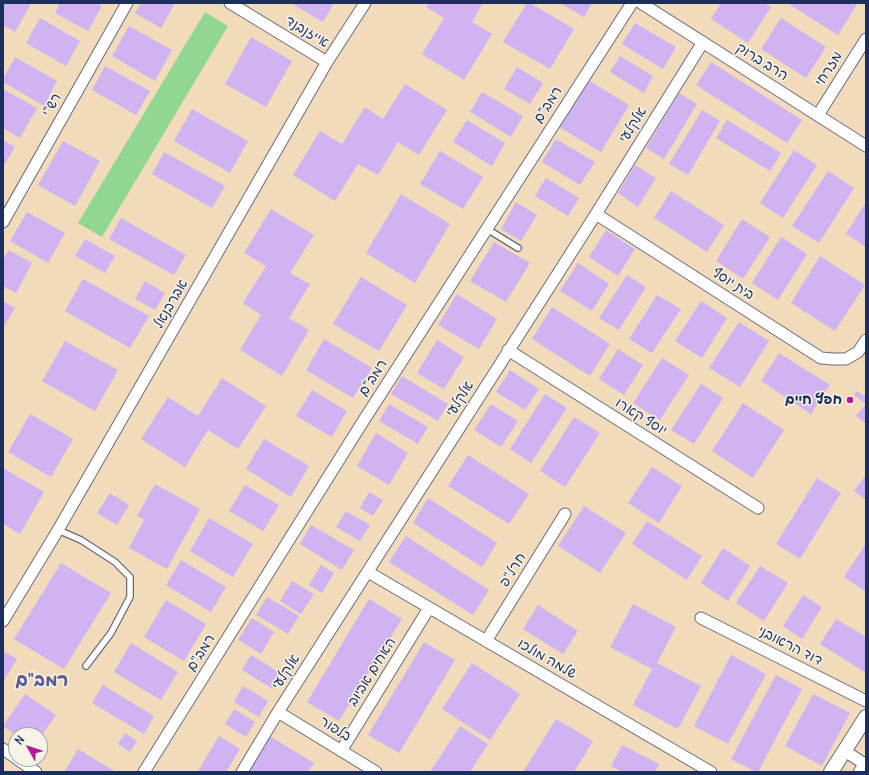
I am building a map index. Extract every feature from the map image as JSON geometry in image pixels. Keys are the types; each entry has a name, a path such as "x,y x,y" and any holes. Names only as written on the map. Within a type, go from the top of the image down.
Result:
{"street":[{"name":"רש\"י","path":"3,222 127,3"},
{"name":"אייזנבנד","path":"230,3 327,62"},
{"name":"אברבנאל","path":"3,621 58,530 327,62 365,3"},
{"name":"רמב\"ם","path":"144,772 362,423 632,3"},
{"name":"הרב ברוק","path":"642,3 866,146"},
{"name":"מזרחי","path":"818,115 866,39"},
{"name":"אלקלעי","path":"242,772 278,712 596,214 703,42"},
{"name":"בית יוסף","path":"596,214 821,358 846,359 858,352 866,340"},
{"name":"יוסף קארו","path":"508,350 758,508"},
{"name":"חרל\"פ","path":"486,641 565,514"},
{"name":"שלמה מולכו","path":"368,572 711,772"},
{"name":"האחים אביוב","path":"341,750 429,608"},
{"name":"דוד הראובני","path":"701,618 866,700"},
{"name":"בלפור","path":"278,712 376,772"},
{"path":"831,772 866,717"},
{"path":"844,751 866,764 861,772"}],"lane":[{"path":"487,228 518,248"},
{"path":"58,530 82,540 115,562 130,577 130,597 111,633 86,666"}],"green space":[{"path":"205,12 228,26 102,237 78,223"}],"building":[{"path":"3,3 31,4 15,32 3,25"},
{"path":"60,3 97,3 102,6 88,31 55,13"},
{"path":"141,3 175,3 161,28 135,13"},
{"path":"291,3 334,3 323,22"},
{"path":"429,3 483,3 472,22 492,34 464,80 422,54 444,18 426,7"},
{"path":"527,3 530,3 574,29 550,69 503,42"},
{"path":"560,3 592,3 584,17"},
{"path":"721,3 764,3 771,7 748,43 711,19"},
{"path":"787,3 858,3 838,35"},
{"path":"40,18 80,41 66,66 26,43"},
{"path":"781,18 826,47 806,78 761,49"},
{"path":"635,23 676,47 663,69 622,44"},
{"path":"129,26 172,50 155,81 112,56"},
{"path":"251,37 292,61 266,107 225,84"},
{"path":"620,56 653,76 644,93 610,72"},
{"path":"15,57 57,81 44,106 3,82 3,79"},
{"path":"711,62 802,120 787,143 696,85"},
{"path":"105,66 150,91 136,115 92,90"},
{"path":"517,67 543,83 530,104 504,89"},
{"path":"588,80 629,105 601,152 559,127"},
{"path":"405,84 447,110 419,155 398,142 378,175 358,164 335,201 293,175 320,131 342,144 365,107 383,119"},
{"path":"3,89 37,108 20,138 3,128"},
{"path":"482,92 523,116 511,137 470,112"},
{"path":"679,93 697,104 664,159 646,148"},
{"path":"192,109 248,141 230,173 174,141"},
{"path":"702,110 720,121 688,175 669,164"},
{"path":"467,120 505,143 492,166 453,142"},
{"path":"727,120 781,153 770,171 716,138"},
{"path":"556,139 595,162 580,185 542,162"},
{"path":"3,140 15,147 3,167"},
{"path":"63,141 100,161 75,206 38,185"},
{"path":"794,150 817,165 783,218 760,203"},
{"path":"440,151 483,177 463,209 420,184"},
{"path":"164,152 225,186 212,208 152,174"},
{"path":"635,165 656,178 638,207 618,193"},
{"path":"828,171 854,188 819,243 792,226"},
{"path":"546,178 579,198 568,216 535,196"},
{"path":"671,191 724,225 707,252 654,218"},
{"path":"401,194 450,224 415,283 366,253"},
{"path":"516,202 537,215 521,241 501,229"},
{"path":"866,202 866,247 846,234"},
{"path":"271,209 314,235 290,273 310,284 289,318 309,330 282,376 240,350 261,315 243,303 266,266 244,253"},
{"path":"27,212 65,233 48,263 10,241"},
{"path":"121,218 186,255 174,275 109,239"},
{"path":"742,219 770,237 743,279 716,261"},
{"path":"606,230 635,249 618,276 589,257"},
{"path":"781,237 807,254 778,300 752,283"},
{"path":"85,239 115,256 105,273 75,256"},
{"path":"494,242 530,263 506,302 470,281"},
{"path":"9,250 32,263 16,293 3,286 3,259"},
{"path":"820,256 865,285 835,331 791,303"},
{"path":"578,263 609,284 592,311 560,291"},
{"path":"627,275 646,287 619,330 599,318"},
{"path":"361,277 407,305 379,351 333,324"},
{"path":"83,279 149,316 130,348 65,311"},
{"path":"145,281 165,293 155,310 135,299"},
{"path":"457,294 497,319 479,349 438,325"},
{"path":"657,295 681,309 652,353 629,339"},
{"path":"3,301 15,308 3,328"},
{"path":"701,301 727,318 702,358 675,341"},
{"path":"552,307 610,344 590,376 532,339"},
{"path":"739,322 769,341 740,387 709,368"},
{"path":"324,339 372,368 353,398 306,370"},
{"path":"437,340 464,357 444,389 417,373"},
{"path":"65,341 118,370 95,411 42,381"},
{"path":"618,349 643,365 624,395 599,379"},
{"path":"779,353 830,385 811,414 761,381"},
{"path":"662,358 689,375 660,420 633,403"},
{"path":"510,370 539,389 525,410 496,392"},
{"path":"402,376 448,404 438,421 391,394"},
{"path":"222,378 266,406 238,449 208,430 185,467 141,439 168,397 198,416"},
{"path":"701,384 723,398 694,444 671,430"},
{"path":"312,390 347,411 332,437 296,416"},
{"path":"857,391 864,396 866,393 866,404 854,395"},
{"path":"545,394 567,408 531,463 510,449"},
{"path":"743,403 784,430 753,478 712,451"},
{"path":"389,404 428,427 418,444 379,421"},
{"path":"491,404 518,421 501,447 474,430"},
{"path":"866,404 866,424 856,416"},
{"path":"30,414 73,439 51,477 8,452"},
{"path":"574,417 600,433 565,487 540,471"},
{"path":"376,433 408,453 389,485 357,466"},
{"path":"264,439 309,466 291,497 246,469"},
{"path":"468,455 529,494 509,524 448,486"},
{"path":"652,467 682,486 659,523 628,503"},
{"path":"3,468 44,492 20,534 3,524"},
{"path":"866,475 866,500 854,491"},
{"path":"817,478 841,493 800,559 776,544"},
{"path":"155,484 200,509 167,569 129,548 144,520 137,516"},
{"path":"245,485 279,505 263,531 229,511"},
{"path":"369,492 383,500 373,516 360,508"},
{"path":"110,493 129,505 117,525 97,513"},
{"path":"428,498 497,543 482,567 413,523"},
{"path":"584,506 626,533 600,573 558,546"},
{"path":"346,511 370,525 360,541 336,527"},
{"path":"209,518 253,544 233,577 190,551"},
{"path":"647,521 702,556 687,580 632,544"},
{"path":"311,525 354,550 342,570 300,544"},
{"path":"406,536 489,590 473,615 389,562"},
{"path":"866,544 866,589 865,591 844,577"},
{"path":"723,548 750,566 728,601 701,583"},
{"path":"181,560 226,587 211,612 166,585"},
{"path":"61,563 111,593 64,669 14,639"},
{"path":"321,565 334,573 322,593 309,585"},
{"path":"760,566 788,583 764,621 736,603"},
{"path":"292,581 314,594 301,614 280,601"},
{"path":"803,595 822,607 802,639 783,626"},
{"path":"267,597 299,616 288,634 256,615"},
{"path":"369,599 402,619 339,721 307,702"},
{"path":"166,600 206,624 184,661 144,637"},
{"path":"633,604 676,627 657,663 701,686 678,729 633,705 652,669 610,647"},
{"path":"538,605 578,631 563,654 523,629"},
{"path":"252,618 274,632 261,654 238,640"},
{"path":"836,619 866,637 866,673 820,644"},
{"path":"424,642 455,660 399,753 368,735"},
{"path":"131,643 178,672 161,700 114,672"},
{"path":"3,651 17,659 3,682"},
{"path":"251,655 282,674 273,689 242,670"},
{"path":"731,655 766,674 728,744 694,726"},
{"path":"472,663 520,694 490,740 442,709"},
{"path":"776,675 802,689 758,772 756,772 731,759"},
{"path":"103,685 154,716 144,734 92,703"},
{"path":"243,686 268,701 259,717 234,702"},
{"path":"25,694 56,715 48,727 8,727 8,729 3,726"},
{"path":"813,694 850,713 822,766 785,746"},
{"path":"234,709 255,722 246,737 225,724"},
{"path":"556,719 593,741 574,772 523,772"},
{"path":"460,726 488,744 470,772 430,772"},
{"path":"125,733 137,741 130,752 118,744"},
{"path":"268,735 314,763 308,772 245,772"},
{"path":"219,736 240,749 226,772 198,771"},
{"path":"622,745 659,764 655,772 622,772 611,766"},
{"path":"78,749 116,772 65,771"}],"place":[{"name":"חפץ חיים","path":"850,400"}],"district":[{"name":"רמב\"ם","path":"42,681"}]}
